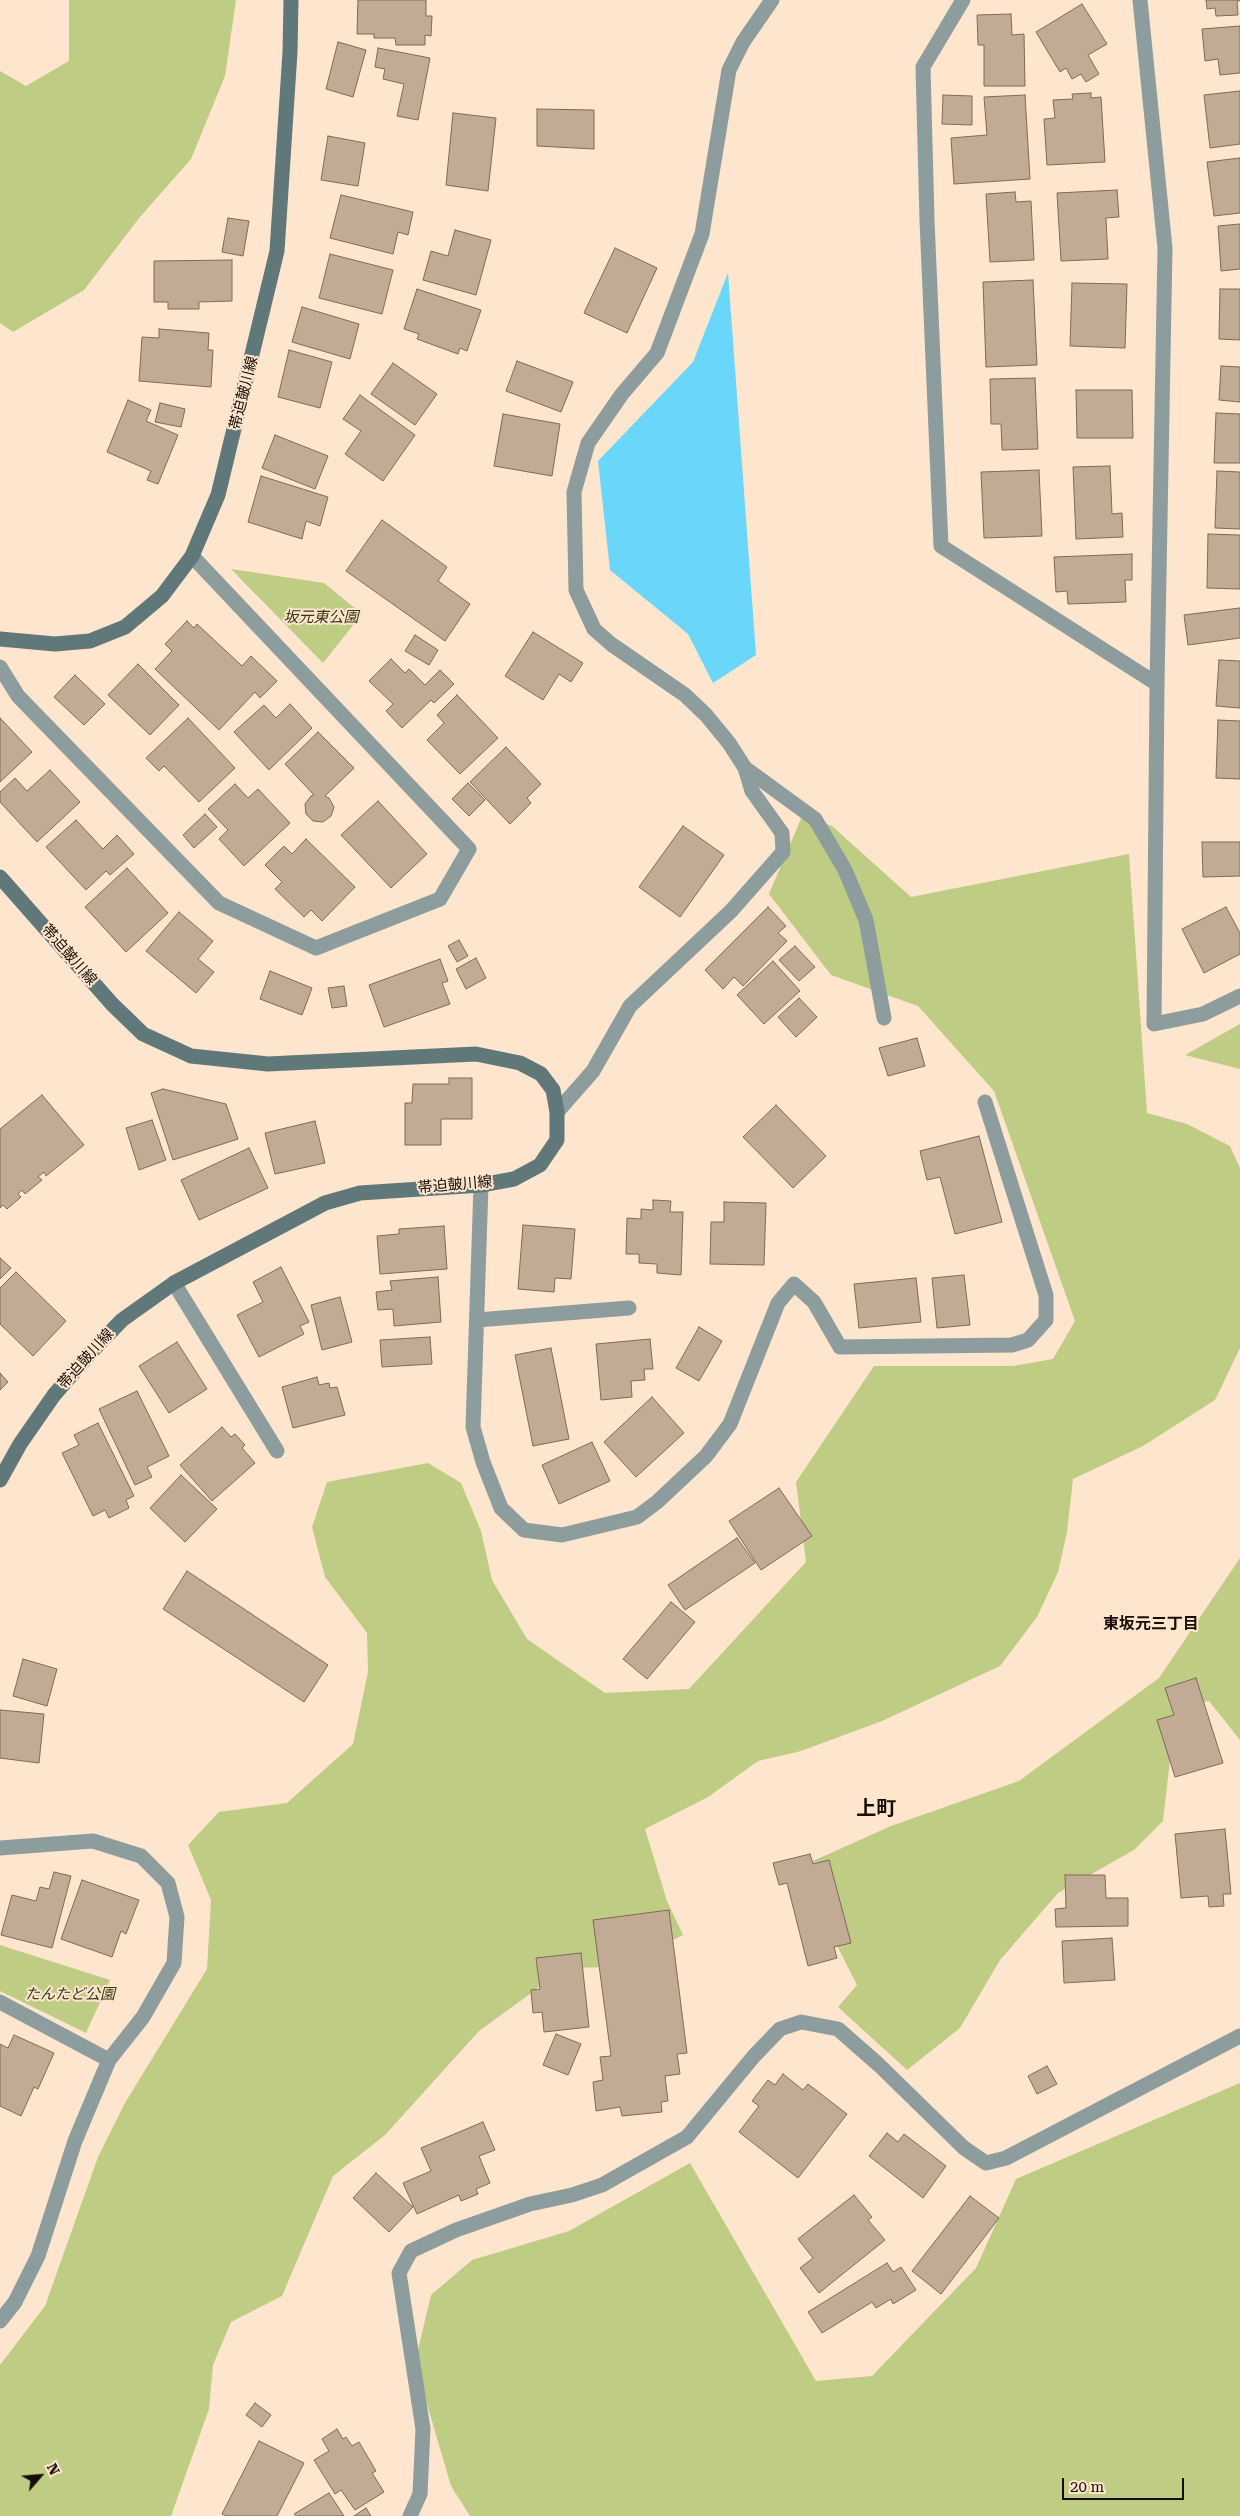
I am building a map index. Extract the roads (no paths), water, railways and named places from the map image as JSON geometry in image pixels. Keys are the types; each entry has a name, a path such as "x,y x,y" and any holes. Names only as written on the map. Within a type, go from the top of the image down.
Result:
{"street":[{"name":"帯迫皷川線","path":"0,639 55,644 90,641 125,627 162,596 192,556 218,495 277,251 290,52 291,0"},
{"path":"557,1112 593,1071 630,1006 731,911 783,852 782,833 752,792 745,768 729,743 706,715 685,695 611,644 594,628 576,590 574,492 588,443 622,394 657,353 702,234 729,70 744,42 772,0"},
{"path":"963,0 923,67 927,220 941,546 1157,684"},
{"path":"1140,0 1165,248 1157,684 1154,1024 1203,1014 1240,996"},
{"path":"0,668 18,696 219,903 316,948 440,899 468,849 192,556"},
{"path":"745,768 815,819 845,870 866,920 884,1018"},
{"name":"帯迫皷川線","path":"0,877 112,1004 143,1034 191,1056 268,1064 476,1054 520,1063 541,1074 552,1090 557,1112 557,1140 540,1166 514,1178 481,1185 360,1193 325,1203 174,1283 122,1320 94,1349 54,1395 20,1444 0,1480"},
{"path":"481,1185 473,1427 483,1462 501,1508 524,1530 562,1535 637,1518 706,1456 730,1424 778,1303 794,1284 814,1302 840,1347 1012,1345 1028,1340 1046,1320 1046,1295 984,1102"},
{"path":"174,1283 277,1451"},
{"path":"477,1320 629,1308"},
{"path":"0,1848 93,1841 141,1856 168,1883 177,1917 174,1963 143,2016 109,2060 75,2141 38,2256 15,2302 0,2322"},
{"path":"0,2002 109,2060"},
{"path":"410,2516 420,2494 423,2428 400,2273 411,2251 456,2230 530,2204 572,2195 602,2185 687,2137 754,2056 780,2030 801,2022 838,2029 879,2065 964,2148 986,2163 1006,2158 1240,2036"}],"water":[{"path":"728,273 756,655 713,683 688,634 610,570 598,461 693,362"}],"district":[{"name":"東坂元三丁目","path":"1151,1624"},
{"name":"上町","path":"876,1809"}],"park label":[{"name":"坂元東公園","path":"321,618"},
{"name":"たんたど公園","path":"70,1995"}]}
